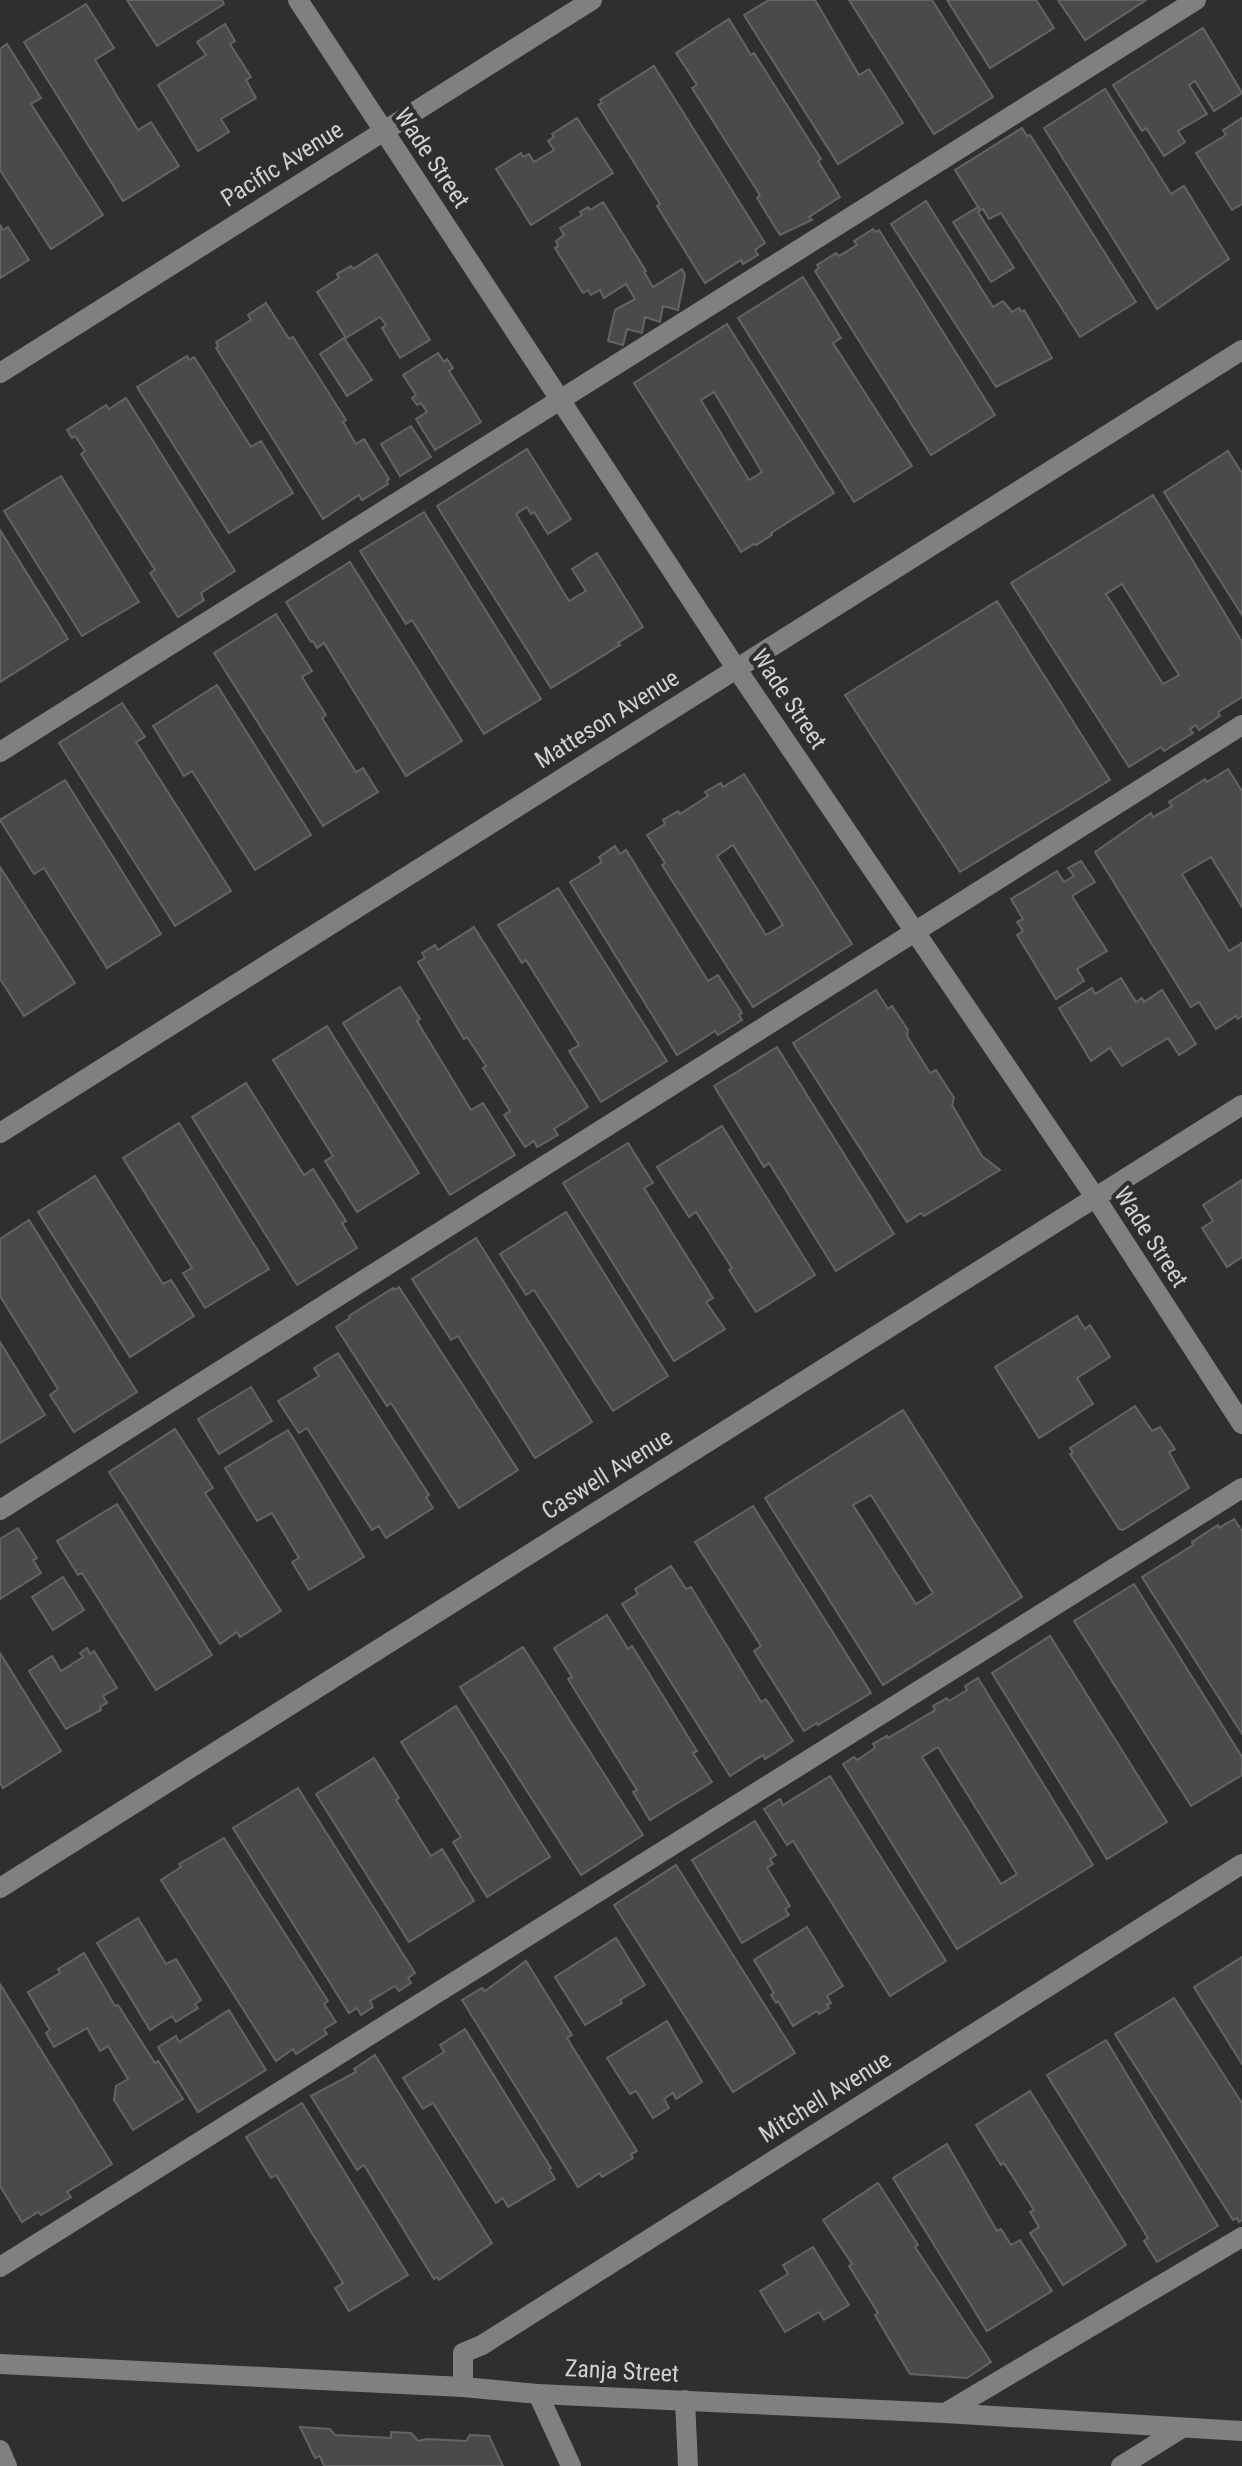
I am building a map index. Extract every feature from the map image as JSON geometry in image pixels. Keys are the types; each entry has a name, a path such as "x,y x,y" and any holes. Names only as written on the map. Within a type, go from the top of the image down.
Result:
{"street":[{"name":"Wade Street","path":"298,0 736,668 1095,1197 1242,1424"},
{"name":"Pacific Avenue","path":"0,373 592,0"},
{"path":"0,752 1196,0"},
{"name":"Matteson Avenue","path":"0,1133 1242,350"},
{"path":"0,1510 1242,725"},
{"name":"Caswell Avenue","path":"0,1888 1242,1105"},
{"path":"0,2267 1242,1488"},
{"name":"Mitchell Avenue","path":"463,2387 463,2353 482,2345 1242,1865"},
{"path":"945,2413 1242,2237"},
{"name":"Zanja Street","path":"0,2364 1242,2431"},
{"path":"538,2394 571,2466"},
{"path":"685,2400 688,2466"},
{"path":"1121,2466 1182,2428"},
{"path":"0,2450 7,2466"}],"building":[{"path":"127,0 222,0 224,4 157,46"},
{"path":"769,0 815,0 859,75 869,69 903,123 838,164 744,15"},
{"path":"849,0 932,0 993,97 934,134"},
{"path":"947,0 1036,0 1054,28 990,68"},
{"path":"1058,0 1146,0 1085,40"},
{"path":"86,4 114,48 95,60 138,130 151,122 179,166 123,201 24,42"},
{"path":"729,19 821,159 818,161 840,197 809,217 812,220 780,235 757,198 760,195 692,88 697,85 676,53"},
{"path":"225,24 235,41 230,44 251,77 246,80 256,98 221,119 229,132 198,151 158,85 206,55 197,42"},
{"path":"1203,28 1242,93 1214,111 1195,81 1189,85 1207,114 1178,131 1185,142 1164,156 1146,128 1142,131 1113,85"},
{"path":"7,44 41,98 31,104 103,215 51,249 0,170 0,49"},
{"path":"654,66 765,243 755,250 758,255 743,264 741,260 705,283 598,105 602,103 600,100"},
{"path":"1105,89 1171,194 1184,186 1229,259 1157,309 1044,128"},
{"path":"577,118 613,173 531,225 496,169 521,153 523,157 529,154 534,162 554,150 548,141 554,137 552,134"},
{"path":"1242,118 1242,204 1232,210 1196,153 1226,135 1223,130"},
{"path":"1022,128 1027,136 1030,135 1136,302 1080,337 1001,213 989,219 955,170"},
{"path":"926,201 993,307 1003,301 1012,312 1019,308 1021,312 1024,310 1052,358 996,387 891,224"},
{"path":"603,202 653,287 682,269 685,275 678,310 663,306 660,322 645,317 642,333 627,329 623,345 608,341 615,310 635,299 626,284 604,298 600,290 591,295 588,290 583,293 555,248 558,246 556,241 564,235 560,228 582,215 580,212 588,207 590,210"},
{"path":"978,207 978,212 1014,268 991,282 953,222"},
{"path":"0,225 3,230 8,227 29,260 0,278"},
{"path":"873,229 875,232 879,230 995,415 931,455 815,271 819,268 817,265 857,245 854,241"},
{"path":"377,254 430,340 400,358 382,328 386,325 380,317 346,338 317,292 339,278 337,274 351,266 353,269"},
{"path":"803,277 841,338 833,343 912,466 854,502 738,318"},
{"path":"266,303 289,339 293,337 346,420 343,422 356,444 364,439 389,479 388,484 362,500 359,495 323,519 216,348 216,342 251,320 248,315"},
{"path":"727,324 834,493 741,552 634,383","holes":["714,392 762,472 749,480 701,400"]},
{"path":"344,338 372,380 347,396 320,354"},
{"path":"438,353 453,368 449,371 481,422 435,450 416,419 427,412 421,403 417,405 412,398 416,395 403,375"},
{"path":"187,356 189,360 194,357 251,447 261,441 293,493 229,533 137,387"},
{"path":"126,398 235,571 201,593 204,600 178,617 150,573 155,570 81,454 85,451 67,430 106,405 109,409"},
{"path":"411,426 431,457 400,476 381,444"},
{"path":"527,449 571,519 548,534 534,512 531,514 527,507 516,514 569,601 586,591 572,569 597,553 643,627 551,688 437,506"},
{"path":"1228,451 1242,473 1242,615 1164,492"},
{"path":"61,476 139,602 82,636 4,511"},
{"path":"1153,495 1242,642 1242,697 1218,712 1220,716 1199,730 1196,725 1190,729 1193,733 1164,751 1161,747 1129,767 1011,583","holes":["1122,584 1179,675 1163,684 1106,594"]},
{"path":"424,512 541,699 484,734 412,620 406,624 360,551"},
{"path":"0,530 68,639 0,682"},
{"path":"350,562 462,741 406,776 324,643 317,648 311,642 286,602"},
{"path":"997,601 1110,780 960,872 845,695"},
{"path":"276,614 312,671 302,677 326,715 322,718 356,772 363,768 378,792 323,826 214,653"},
{"path":"217,685 311,835 255,870 192,771 184,776 153,726"},
{"path":"122,703 145,737 136,742 231,891 175,926 59,743"},
{"path":"1228,769 1242,791 1242,907 1211,857 1182,874 1229,951 1242,943 1242,1016 1238,1019 1236,1016 1216,1029 1199,1002 1191,1007 1095,852 1151,813 1153,817 1172,806 1169,802 1205,779 1207,782"},
{"path":"744,774 852,944 753,1007 662,865 665,863 647,835 665,824 663,820 678,811 680,814 708,796 705,792 721,783 723,787","holes":["733,845 783,925 766,935 717,856"]},
{"path":"65,780 161,934 107,968 44,868 34,874 0,820"},
{"path":"615,846 620,854 626,850 708,981 718,975 742,1013 739,1015 742,1020 718,1035 715,1031 677,1055 570,882 602,862 599,857"},
{"path":"1081,861 1095,882 1072,896 1107,951 1077,969 1084,981 1056,999 1017,935 1023,931 1017,922 1023,919 1011,899 1057,871 1064,882 1074,876 1068,868"},
{"path":"0,867 75,983 24,1016 0,979"},
{"path":"558,888 667,1061 601,1102 569,1051 579,1045 526,960 522,963 498,925"},
{"path":"474,927 588,1107 554,1129 558,1135 537,1147 534,1141 525,1147 504,1115 510,1111 483,1068 486,1066 467,1037 464,1039 418,962 425,958 422,953 435,945 438,950"},
{"path":"1121,978 1136,1002 1142,998 1144,1002 1162,990 1196,1044 1179,1055 1168,1038 1122,1066 1110,1048 1091,1061 1059,1008 1092,988 1095,994"},
{"path":"400,987 471,1110 483,1103 515,1155 450,1195 343,1023"},
{"path":"876,990 888,1009 892,1006 908,1030 907,1036 930,1073 936,1070 954,1098 952,1105 982,1156 1000,1170 924,1216 921,1213 907,1222 793,1043"},
{"path":"327,1026 419,1173 357,1212 325,1161 333,1156 273,1060"},
{"path":"777,1047 894,1234 836,1271 769,1163 764,1167 714,1086"},
{"path":"246,1083 304,1175 313,1169 346,1221 342,1223 357,1248 297,1285 192,1117"},
{"path":"179,1123 269,1269 205,1308 183,1273 192,1268 123,1158"},
{"path":"722,1126 815,1275 756,1312 696,1212 689,1217 657,1167"},
{"path":"628,1143 653,1183 644,1188 713,1298 706,1302 725,1329 674,1361 563,1183"},
{"path":"95,1176 163,1284 171,1280 194,1316 130,1357 38,1212"},
{"path":"1242,1180 1242,1257 1227,1267 1202,1228 1213,1221 1203,1205"},
{"path":"566,1212 668,1376 613,1411 534,1290 526,1295 500,1254"},
{"path":"29,1220 137,1392 74,1432 50,1395 58,1389 0,1296 0,1239"},
{"path":"476,1238 592,1422 535,1458 458,1336 451,1340 412,1279"},
{"path":"399,1287 518,1470 459,1508 391,1403 387,1406 336,1327"},
{"path":"1077,1316 1085,1329 1090,1325 1110,1357 1077,1378 1093,1404 1039,1438 995,1367"},
{"path":"0,1342 45,1415 0,1443"},
{"path":"338,1353 429,1495 426,1497 433,1508 386,1538 379,1526 372,1530 307,1428 299,1433 278,1401 319,1376 314,1368"},
{"path":"251,1387 272,1421 219,1454 198,1419"},
{"path":"1135,1406 1152,1431 1160,1427 1175,1449 1169,1452 1189,1488 1123,1530 1119,1529 1070,1454 1073,1453 1070,1448"},
{"path":"903,1410 1022,1597 883,1685 765,1498","holes":["871,1495 933,1593 916,1604 853,1505"]},
{"path":"175,1429 213,1488 205,1493 281,1611 240,1637 237,1632 220,1644 109,1472"},
{"path":"288,1430 364,1557 309,1590 292,1562 299,1558 272,1513 257,1521 225,1468"},
{"path":"117,1504 212,1655 156,1690 82,1573 78,1575 57,1541"},
{"path":"753,1506 871,1693 804,1731 754,1651 761,1646 695,1542"},
{"path":"1234,1519 1242,1531 1242,1734 1142,1577 1218,1525 1219,1528"},
{"path":"18,1528 37,1558 33,1560 41,1573 0,1599 0,1539"},
{"path":"671,1566 686,1589 691,1587 761,1702 766,1699 793,1741 730,1776 622,1604 638,1594 635,1589"},
{"path":"63,1577 84,1610 53,1630 32,1597"},
{"path":"1134,1584 1242,1757 1242,1775 1191,1806 1074,1621"},
{"path":"607,1615 628,1649 632,1646 697,1751 693,1753 712,1782 650,1820 633,1792 637,1790 568,1679 572,1677 554,1648"},
{"path":"1050,1636 1167,1822 1107,1859 992,1673"},
{"path":"523,1647 643,1835 581,1875 460,1687"},
{"path":"87,1648 90,1654 94,1651 117,1688 103,1696 107,1703 100,1707 101,1710 66,1729 29,1671 52,1656 61,1671 83,1657 80,1653"},
{"path":"0,1653 61,1751 3,1788 0,1783"},
{"path":"978,1678 1093,1865 957,1949 843,1764 854,1757 857,1760 875,1748 873,1744 935,1710 933,1706 967,1690 965,1686","holes":["938,1747 1017,1874 1001,1884 922,1757"]},
{"path":"456,1706 550,1857 487,1897 453,1842 461,1837 401,1742"},
{"path":"374,1758 431,1856 442,1849 474,1901 409,1942 316,1794"},
{"path":"830,1776 946,1961 890,1996 793,1841 787,1845 764,1809 780,1799 783,1805"},
{"path":"298,1788 415,1973 408,1978 411,1983 399,1991 395,1986 370,2001 373,2007 361,2015 357,2008 349,2013 233,1828"},
{"path":"755,1821 776,1855 770,1859 773,1864 767,1868 790,1906 785,1909 789,1915 742,1943 692,1860"},
{"path":"224,1838 328,2001 324,2004 336,2022 324,2029 327,2034 296,2054 293,2049 276,2061 161,1880 181,1867 179,1864"},
{"path":"676,1865 795,2053 733,2092 614,1905"},
{"path":"138,1918 166,1964 176,1959 201,2000 195,2004 198,2008 176,2022 172,2016 150,2030 97,1943"},
{"path":"807,1927 843,1986 827,1996 831,2003 827,2005 829,2008 819,2014 817,2011 793,2026 771,1995 774,1993 754,1960"},
{"path":"616,1938 645,1985 585,2025 555,1977"},
{"path":"84,1953 115,2006 118,2005 155,2063 158,2061 183,2099 133,2130 114,2100 116,2086 128,2079 108,2046 100,2051 87,2028 54,2047 46,2033 50,2030 28,1992 60,1973 58,1969"},
{"path":"1242,1957 1242,2064 1194,1987"},
{"path":"526,1961 572,2035 567,2038 637,2151 631,2154 633,2158 602,2177 600,2173 578,2187 462,2000 482,1988 485,1991"},
{"path":"0,1984 112,2164 67,2192 71,2197 22,2222 0,2186"},
{"path":"1174,1998 1242,2103 1242,2220 1239,2222 1237,2218 1233,2220 1115,2034"},
{"path":"229,2010 266,2070 198,2112 158,2047 176,2036 179,2042"},
{"path":"667,2021 702,2082 676,2099 673,2093 664,2099 669,2108 653,2118 636,2091 630,2094 607,2058"},
{"path":"465,2029 555,2179 508,2207 503,2198 496,2203 433,2103 423,2109 403,2078 444,2052 440,2045"},
{"path":"1106,2040 1218,2226 1157,2262 1144,2241 1148,2238 1047,2075"},
{"path":"375,2055 492,2243 439,2280 437,2277 434,2279 364,2165 357,2170 311,2096 356,2072 354,2069"},
{"path":"1030,2091 1126,2245 1063,2285 1030,2233 1039,2227 1030,2212 1034,2210 976,2125"},
{"path":"302,2103 408,2275 349,2311 335,2288 343,2283 276,2175 271,2178 246,2137"},
{"path":"947,2144 997,2231 1001,2229 1011,2245 1020,2240 1052,2291 987,2331 893,2178"},
{"path":"878,2183 918,2245 915,2247 991,2362 967,2378 910,2374 849,2266 852,2264 823,2220"},
{"path":"813,2247 849,2305 824,2320 819,2312 785,2332 760,2291 788,2274 783,2265"},
{"path":"300,2427 330,2429 335,2435 391,2438 391,2432 411,2433 418,2441 466,2441 470,2435 489,2436 503,2466 324,2466 320,2456 315,2458"}]}
